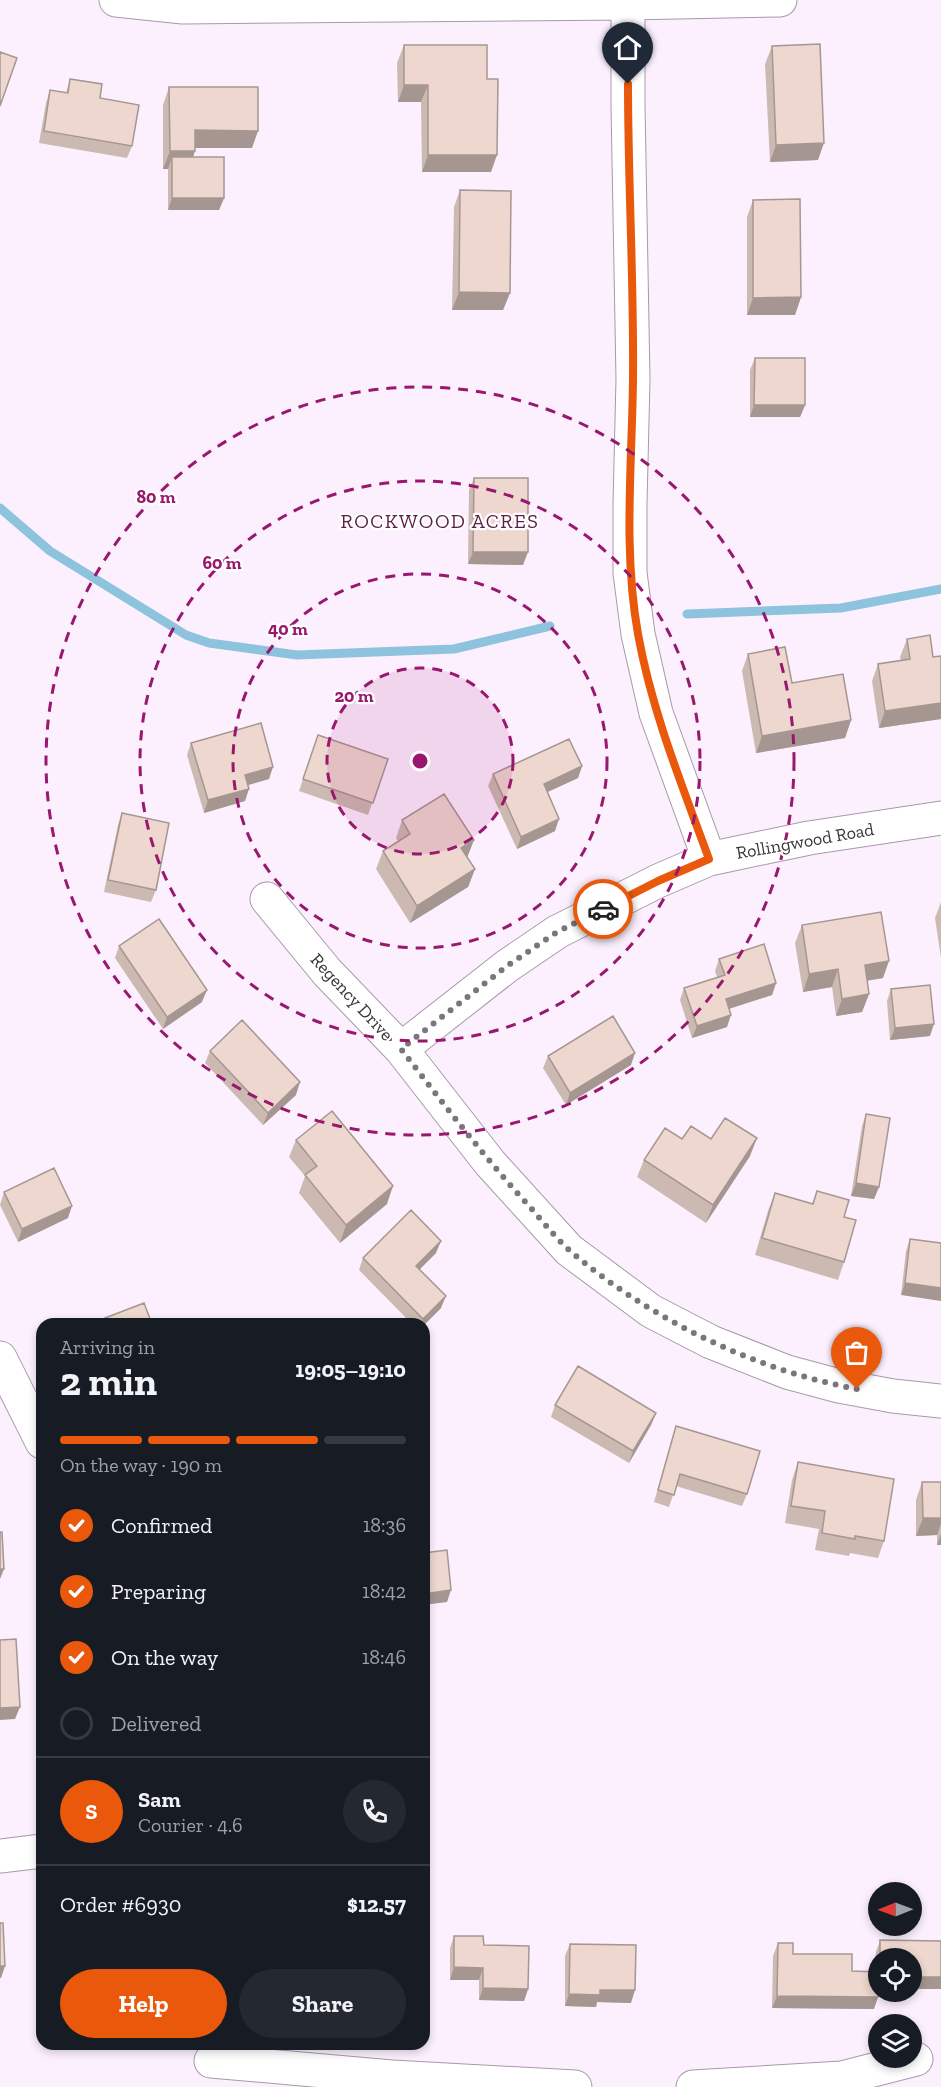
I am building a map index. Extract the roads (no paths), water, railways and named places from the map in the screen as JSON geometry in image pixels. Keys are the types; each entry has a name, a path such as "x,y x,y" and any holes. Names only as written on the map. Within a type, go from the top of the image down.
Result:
{"street":[{"path":"116,0 183,7 780,0"},
{"path":"628,2 633,379 630,573 638,634 656,713 709,859"},
{"name":"Rollingwood Road","path":"401,1049 507,966 557,932 658,881 709,859 808,838 941,818"},
{"name":"Regency Drive","path":"267,899 327,972 401,1049 490,1163 569,1250 651,1311 711,1342 787,1372 839,1386 894,1396 941,1401"},
{"path":"0,1358 36,1430"},
{"path":"0,1856 36,1852"},
{"path":"211,2064 392,2078 576,2087"},
{"path":"693,2087 842,2078 881,2068"}],"waterway":[{"path":"0,508 50,551 186,635 209,643 297,655 454,649 550,626"},
{"path":"687,614 841,608 941,589"}],"district":[{"name":"ROCKWOOD ACRES","path":"440,521"}]}
